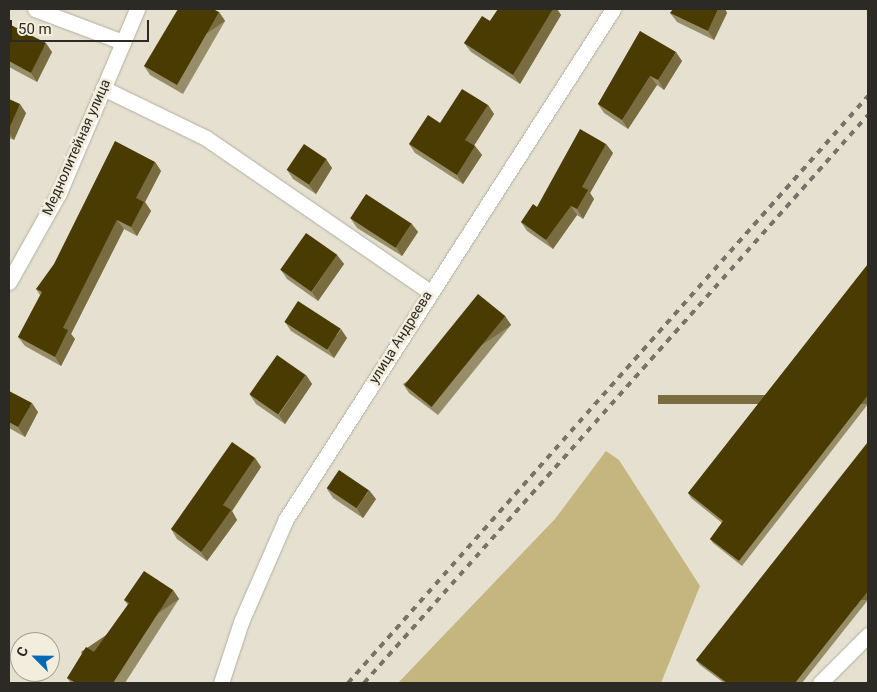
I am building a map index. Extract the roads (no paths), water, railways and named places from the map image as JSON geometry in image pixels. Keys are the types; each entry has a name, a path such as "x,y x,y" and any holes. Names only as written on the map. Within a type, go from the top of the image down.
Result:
{"street":[{"path":"35,9 124,42"},
{"name":"Меднолитейная улица","path":"9,282 59,193 137,9"},
{"name":"улица Андреева","path":"221,683 241,622 286,518 429,291 613,9"},
{"path":"103,88 206,138 429,291"},
{"path":"820,683 868,635"}],"railway":[{"path":"348,683 868,96"},
{"path":"364,683 868,115"}]}
